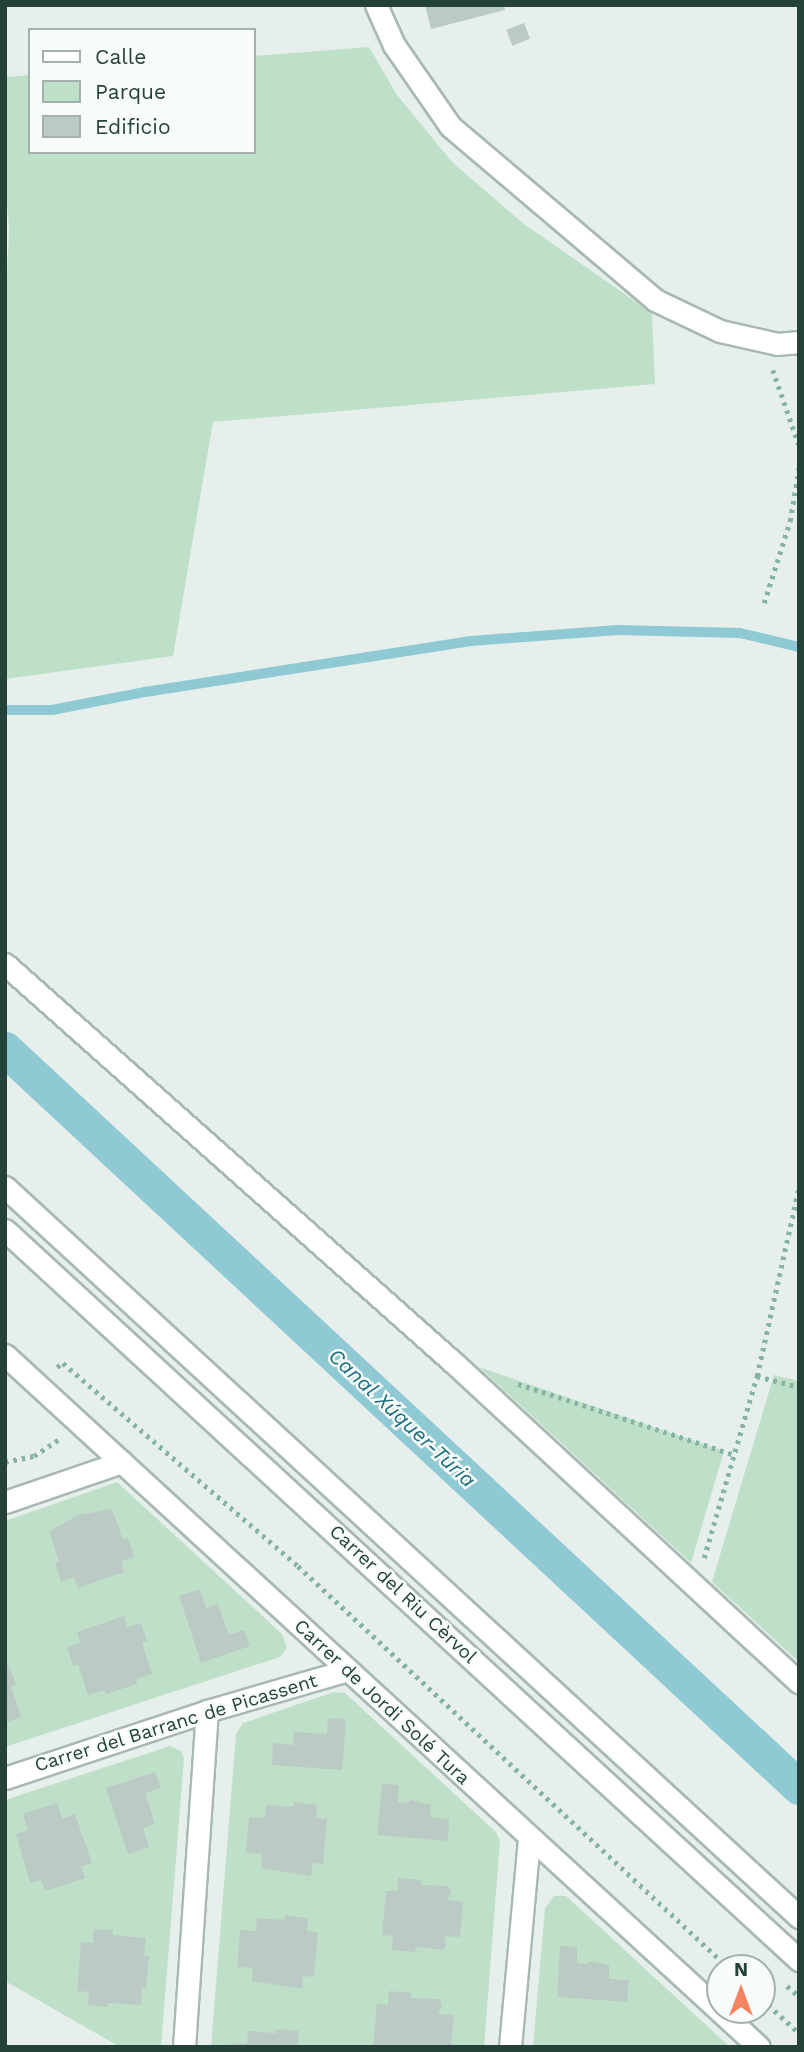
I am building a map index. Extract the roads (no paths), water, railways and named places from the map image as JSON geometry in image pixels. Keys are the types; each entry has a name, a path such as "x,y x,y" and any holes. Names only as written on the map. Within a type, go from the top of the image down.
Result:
{"street":[{"path":"376,5 394,45 450,125 654,300 720,331 777,344 799,342"},
{"path":"5,964 454,1363 799,1682"},
{"name":"Carrer del Riu Cèrvol","path":"5,1187 799,1917"},
{"name":"Carrer del Riu Cèrvol","path":"5,1230 799,1960"},
{"name":"Carrer de Jordi Solé Tura","path":"5,1355 759,2047"},
{"path":"5,1502 122,1462"},
{"name":"Carrer del Barranc de Picassent","path":"5,1777 207,1711 348,1670"},
{"path":"184,2047 207,1711"},
{"path":"510,2047 528,1837"}],"waterway":[{"path":"5,710 52,710 145,692 471,641 618,630 740,633 799,647"},
{"name":"Canal Xúquer-Túria","path":"5,1049 799,1787"}]}
